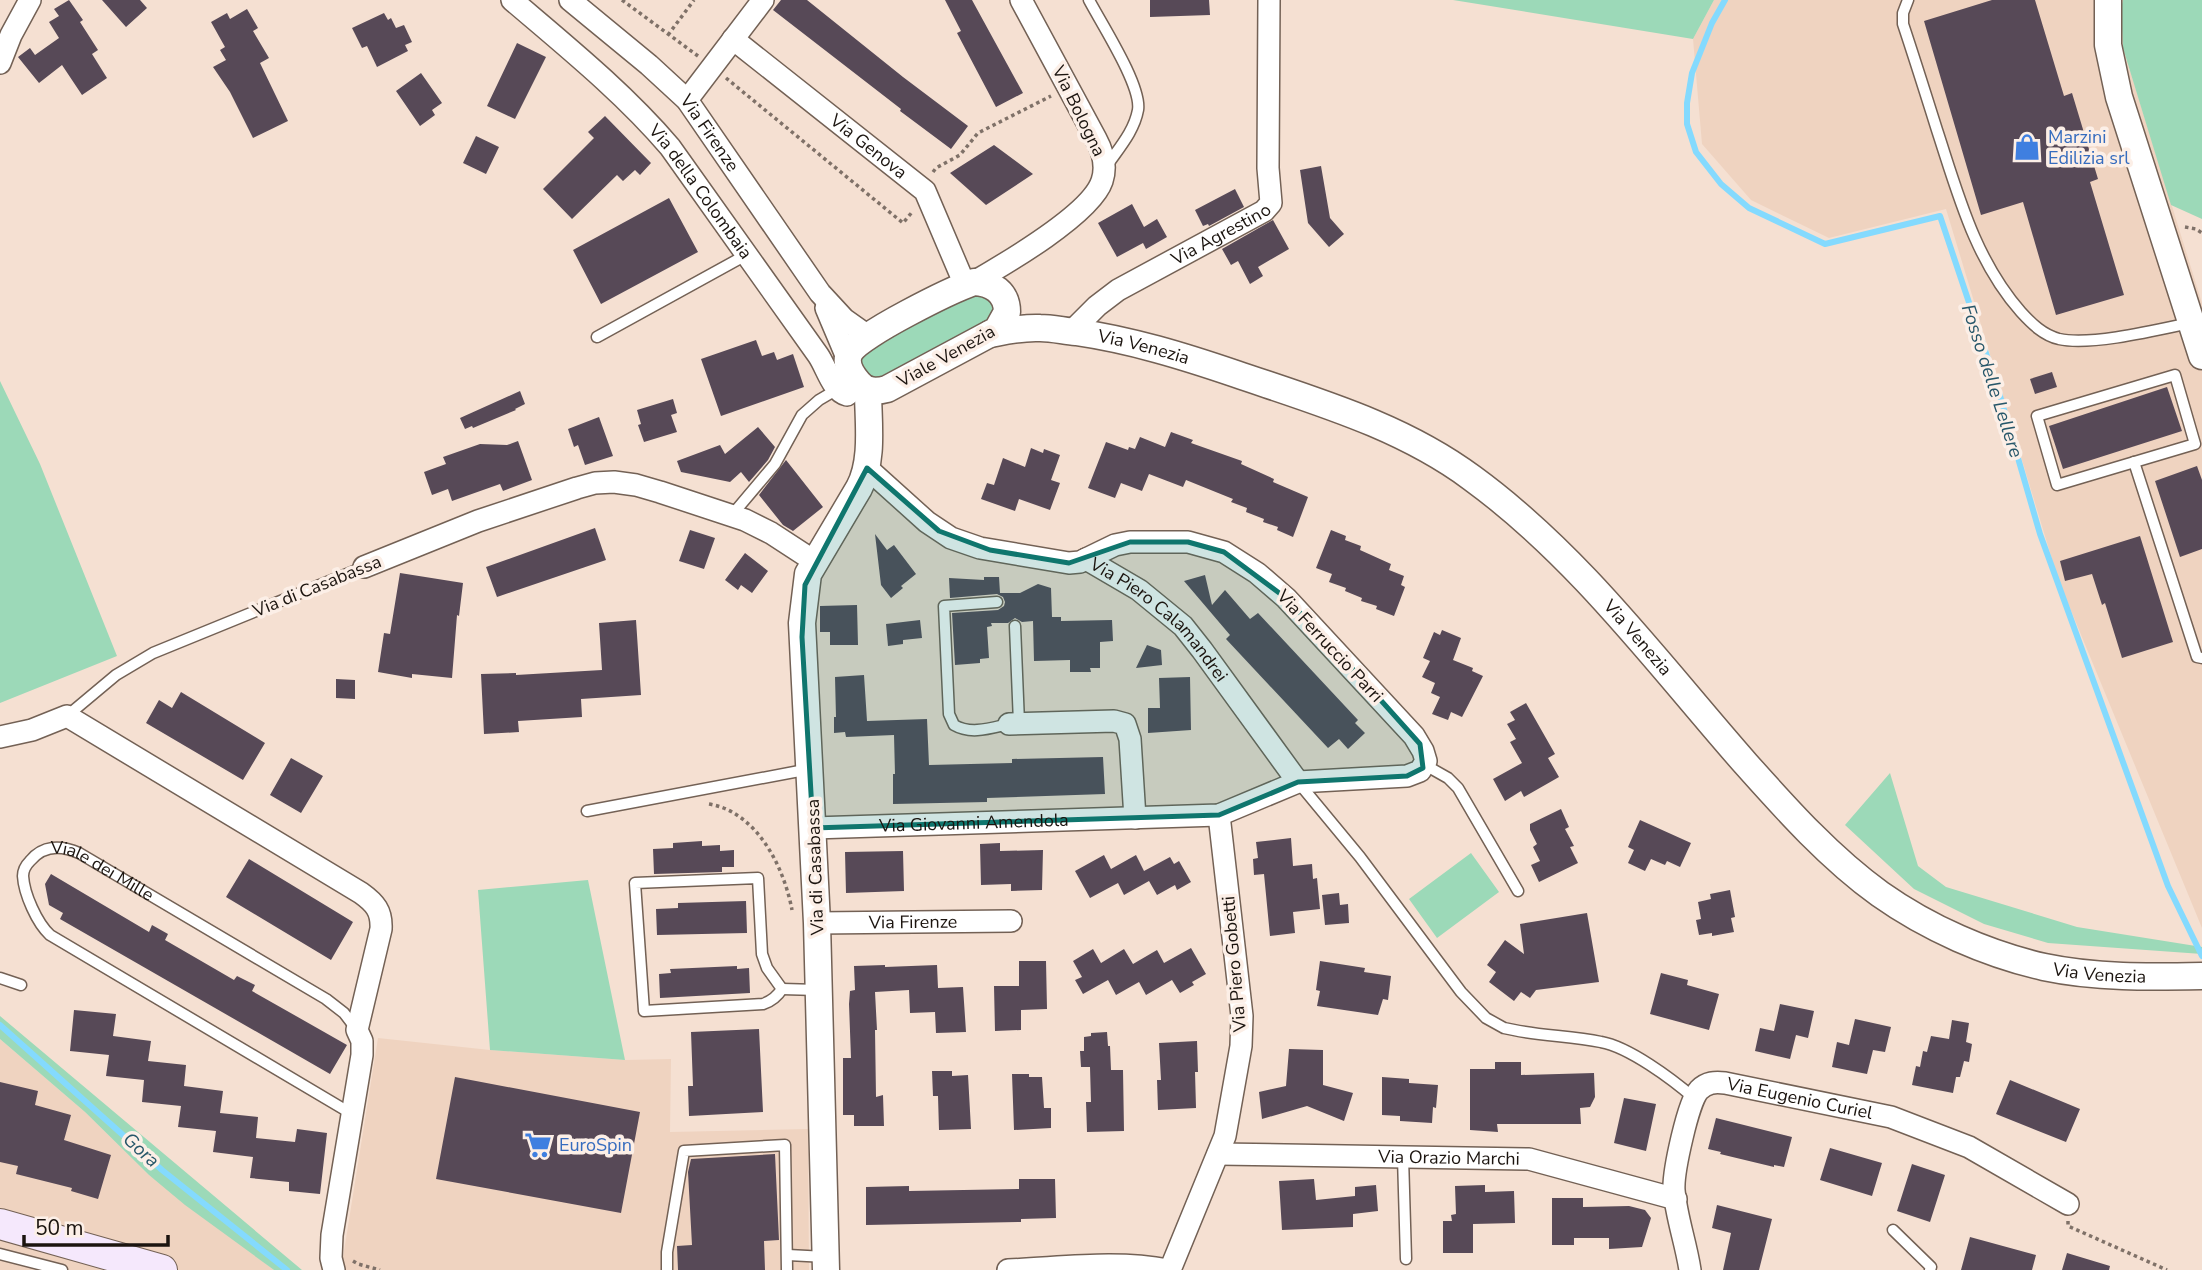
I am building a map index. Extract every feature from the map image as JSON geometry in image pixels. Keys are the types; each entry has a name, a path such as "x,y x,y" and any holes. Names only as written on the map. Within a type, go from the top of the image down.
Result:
{"main road":[{"path":"0,1224 162,1270"}],"street":[{"path":"0,63 10,35 30,0"},
{"name":"Via della Colombaia","path":"512,0 655,130 670,147 818,355 855,388"},
{"name":"Via Firenze","path":"570,0 687,100 820,293 844,319 868,336"},
{"path":"687,100 763,0"},
{"name":"Via Bologna","path":"868,336 969,284 1037,243 1090,201 1100,186 1104,159 1100,146 1021,0"},
{"name":"Via Agrestino","path":"1070,332 1118,290 1264,211 1271,203 1268,168 1269,0"},
{"path":"2108,0 2108,45 2119,97 2202,356"},
{"name":"Via Genova","path":"733,39 926,191 969,284"},
{"name":"Via Bologna","path":"1005,300 1012,273 1037,243"},
{"path":"969,284 994,287 1005,300"},
{"name":"Via Firenze","path":"814,561 859,488 867,468 848,360 820,293"},
{"name":"Via Venezia","path":"1005,300 1024,318 1041,328"},
{"name":"Viale Venezia","path":"855,388 887,389 997,330 1007,312 1005,300"},
{"name":"Via Venezia","path":"990,334 1041,328 1117,339 1174,354 1395,431 1453,464 1528,524 1603,599 1738,755 1812,834 1867,884 1919,918 1973,944 2042,966 2114,976 2202,976"},
{"path":"848,360 851,351 868,336"},
{"name":"Via Piero Calamandrei","path":"867,468 933,526 961,542 980,548 1062,562 1086,559 1149,597 1182,626 1298,782"},
{"name":"Via di Casabassa","path":"364,567 478,522 595,483 614,482 636,485 732,515 771,533 814,561 807,579 802,623 820,990 826,1264"},
{"name":"Via Ferruccio Parri","path":"1086,559 1123,543 1169,541 1198,543 1234,557 1286,598 1414,736 1423,751 1425,765"},
{"path":"67,716 349,886 376,905 381,929 358,1030 363,1049 332,1235 331,1258 334,1270"},
{"name":"Via di Casabassa","path":"0,737 32,730 67,716"},
{"path":"1014,723 1114,721 1125,724 1130,738 1135,818"},
{"path":"1219,815 1298,782 1407,776 1417,774 1425,765"},
{"name":"Via Giovanni Amendola","path":"813,828 1219,815"},
{"name":"Via Piero Gobetti","path":"1169,1270 1218,1154 1228,1123 1242,1031 1219,815"},
{"name":"Via Firenze","path":"817,923 1011,921"},
{"name":"Via Eugenio Curiel","path":"1694,1098 1707,1084 1725,1083 1891,1116 1969,1147 2068,1204"},
{"path":"1690,1270 1674,1189 1676,1166 1694,1098"},
{"name":"Via Orazio Marchi","path":"1218,1154 1537,1160 1676,1199"},
{"path":"1008,1270 1129,1266 1169,1270"}],"lane":[{"path":"1089,0 1133,84 1138,100 1137,113 1130,131 1104,169"},
{"path":"1908,0 1904,8 1903,24 1967,221 1989,268 2019,309 2045,334 2073,341 2191,323"},
{"path":"597,337 746,255"},
{"path":"2175,375 2195,444 2134,462 2057,485 2037,416 2175,375"},
{"path":"732,515 775,464 802,415 819,400 855,388"},
{"path":"2134,462 2197,657 2202,658"},
{"name":"Via di Casabassa","path":"67,716 117,675 153,653 364,567"},
{"path":"997,602 944,606 949,714 954,725 967,730 981,730 1014,723 1015,626"},
{"path":"1425,765 1443,774 1458,788 1518,891"},
{"path":"587,811 810,769"},
{"path":"1298,782 1360,857 1461,992 1486,1017 1504,1028 1601,1041 1617,1047 1665,1075 1694,1098"},
{"name":"Viale dei Mille","path":"352,1114 50,935 37,921 32,908 23,877 26,866 37,854 52,848 64,848 79,853 326,999 344,1013 358,1030"},
{"path":"758,878 762,954 767,968 782,989 773,1000 763,1004 644,1011 635,883 758,878"},
{"path":"0,978 21,985"},
{"path":"782,989 820,990"},
{"path":"667,1270 667,1252 684,1151 785,1145 787,1270"},
{"path":"1403,1157 1406,1259"},
{"path":"1893,1230 1931,1267 1930,1270"},
{"path":"0,1254 62,1270"},
{"path":"788,1255 826,1264"}],"path":[{"path":"622,0 712,67 903,223"},
{"path":"668,35 694,0"},
{"path":"921,188 936,168 960,155 978,133 1068,87"},
{"path":"2068,1204 2068,1226 2167,1270"}],"highlighted area":[{"path":"867,468 939,531 990,550 1069,563 1130,542 1188,542 1224,552 1286,598 1360,677 1420,744 1423,768 1407,776 1298,782 1219,815 813,828 802,637 805,585"}],"shaded area":[{"path":"1714,0 2123,0 2123,48 2202,303 2202,928 2058,579 1946,209 1829,238 1751,200 1702,144 1693,39"},
{"path":"378,1038 625,1060 671,1059 670,1132 808,1129 809,1270 341,1270"},
{"path":"0,1039 85,1112 149,1175 274,1270 0,1270"}],"green space":[{"path":"1453,0 1714,0 1693,39"},
{"path":"2123,0 2202,0 2202,219 2171,205 2123,48"},
{"path":"961,294 993,297 995,318 879,382 862,371 859,357"},
{"path":"0,381 40,464 117,656 0,703"},
{"path":"1890,773 1918,866 1946,887 2077,927 2202,947 2202,954 2048,943 1984,924 1914,889 1845,825"},
{"path":"1471,853 1499,892 1437,938 1409,899"},
{"path":"588,880 625,1060 490,1050 478,890"},
{"path":"0,1016 302,1270 274,1270 185,1205 149,1175 85,1112 0,1039"}],"building":[{"path":"69,0 98,50 92,54 107,78 82,95 62,65 39,83 18,57 30,48 35,55 59,38 49,22 59,16 54,9"},
{"path":"102,0 140,0 147,8 126,27"},
{"path":"781,0 807,0 968,126 951,149 773,10"},
{"path":"945,0 972,0 1023,93 996,107 957,33 961,31"},
{"path":"1150,0 1209,0 1210,15 1150,17"},
{"path":"1992,0 2035,0 2064,96 2072,93 2098,179 2090,182 2124,295 2056,315 2023,202 1981,215 1924,21"},
{"path":"247,9 258,28 253,31 269,58 260,63 288,121 253,138 230,92 213,67 226,60 220,50 225,47 211,22 227,13 230,19"},
{"path":"384,13 388,20 391,18 396,28 404,25 412,42 405,45 408,51 377,67 367,46 362,48 352,28"},
{"path":"517,43 546,57 515,119 487,106"},
{"path":"421,73 442,103 432,110 435,115 420,126 396,91"},
{"path":"605,116 651,163 640,175 635,170 623,181 617,175 572,219 543,189 594,138 588,132"},
{"path":"476,136 499,147 486,174 463,163"},
{"path":"994,145 1033,174 986,205 950,173"},
{"path":"1321,166 1330,218 1344,234 1329,247 1308,223 1300,170"},
{"path":"1235,189 1244,207 1209,226 1203,226 1195,210"},
{"path":"669,198 698,252 601,304 573,250"},
{"path":"1132,204 1144,227 1157,219 1167,237 1146,249 1143,243 1117,257 1098,223"},
{"path":"1273,220 1289,249 1258,267 1263,276 1250,284 1238,261 1231,265 1222,249"},
{"path":"756,340 762,356 774,352 777,360 793,354 804,387 721,416 701,359"},
{"path":"2052,372 2057,387 2035,394 2030,379"},
{"path":"2167,387 2182,431 2063,469 2049,426"},
{"path":"520,391 525,404 473,428 472,426 465,429 460,418"},
{"path":"673,399 677,413 671,415 677,432 644,442 638,425 641,424 637,410"},
{"path":"599,417 613,456 585,465 578,445 574,447 568,429"},
{"path":"758,427 775,447 768,460 749,482 741,472 730,482 681,472 677,461 720,445 725,454"},
{"path":"1171,432 1193,440 1191,443 1242,461 1241,464 1274,479 1273,482 1308,497 1293,537 1277,530 1278,527 1263,522 1264,519 1246,512 1247,508 1231,502 1233,499 1186,480 1183,487 1149,474 1142,491 1121,483 1115,498 1088,488 1106,442 1128,450 1129,447 1135,449 1140,437 1165,447"},
{"path":"518,441 532,480 503,491 500,484 452,501 448,489 432,495 424,472 446,464 443,457 480,444 507,445"},
{"path":"1031,448 1060,455 1051,480 1060,483 1050,510 1019,499 1015,511 981,499 987,483 994,485 1003,458 1025,467"},
{"path":"786,460 823,507 793,531 783,525 759,495"},
{"path":"2197,466 2202,480 2202,549 2180,557 2155,481"},
{"path":"595,528 606,560 497,597 486,567"},
{"path":"690,530 715,538 704,569 679,561"},
{"path":"1331,530 1346,536 1345,540 1361,546 1360,550 1391,564 1389,570 1404,576 1401,585 1405,587 1394,616 1361,601 1362,598 1345,591 1346,588 1329,582 1332,574 1316,568"},
{"path":"875,534 887,550 894,545 916,574 891,598 881,585"},
{"path":"2140,536 2173,642 2122,658 2105,603 2102,605 2092,574 2065,581 2060,561"},
{"path":"745,553 768,571 752,593 741,585 738,590 725,580"},
{"path":"400,573 463,583 459,616 457,615 452,678 412,674 412,678 378,672 384,633 390,634"},
{"path":"1205,575 1212,605 1225,590 1250,619 1258,613 1358,720 1355,723 1365,733 1348,749 1339,739 1328,748 1226,639 1230,635 1184,581"},
{"path":"984,577 999,577 1000,593 1020,593 1038,584 1051,588 1052,617 1061,617 1061,621 1112,620 1113,641 1100,642 1100,668 1090,668 1091,672 1070,672 1070,660 1034,661 1033,621 1022,622 1015,618 1008,623 991,623 992,626 987,627 989,658 980,659 980,663 955,665 952,613 998,610 1005,602 1003,597 997,594 950,598 949,578 984,580"},
{"path":"857,605 858,645 830,645 830,632 820,632 820,606"},
{"path":"636,620 641,695 581,699 582,717 518,721 519,732 484,734 481,674 516,675 602,670 599,623"},
{"path":"920,620 922,638 903,640 903,644 888,646 886,624"},
{"path":"1442,630 1461,638 1453,660 1473,668 1472,671 1483,676 1462,717 1451,712 1448,720 1432,714 1440,697 1431,693 1435,683 1422,677 1430,661 1423,658 1434,632 1440,635"},
{"path":"1147,645 1161,650 1162,665 1136,668"},
{"path":"864,675 867,721 927,719 929,765 1012,763 1012,759 1103,757 1105,794 987,798 987,802 893,804 894,735 846,737 845,732 834,733 835,677"},
{"path":"1190,677 1191,730 1148,733 1148,708 1160,708 1159,678"},
{"path":"336,679 355,680 355,699 336,698"},
{"path":"181,692 265,743 243,780 146,723 159,700 172,708"},
{"path":"1526,703 1555,754 1548,758 1559,777 1524,797 1521,791 1505,801 1493,779 1522,763 1510,742 1516,739 1507,724 1515,720 1510,712"},
{"path":"291,758 323,776 301,813 270,795"},
{"path":"1561,809 1569,827 1565,829 1574,846 1570,847 1578,863 1539,882 1531,865 1540,861 1533,847 1537,844 1530,824"},
{"path":"1640,820 1691,843 1680,867 1667,861 1665,865 1651,859 1645,871 1628,863 1634,850 1628,847"},
{"path":"1291,838 1293,866 1312,864 1313,879 1317,878 1320,909 1293,912 1295,933 1270,936 1264,874 1254,875 1253,859 1258,858 1256,842"},
{"path":"702,841 702,846 720,845 720,851 734,850 734,867 722,867 722,872 654,874 653,849 673,848 673,843"},
{"path":"1000,843 1000,851 1043,850 1042,890 1011,891 1011,884 981,885 980,844"},
{"path":"903,851 904,891 846,893 845,852"},
{"path":"1104,855 1111,869 1136,855 1144,871 1170,857 1174,864 1179,861 1191,882 1177,890 1175,885 1157,895 1149,881 1124,895 1118,883 1090,898 1075,871"},
{"path":"249,859 353,922 331,960 226,897"},
{"path":"51,874 149,932 152,925 168,934 165,940 234,980 237,976 255,985 252,991 347,1045 330,1074 60,919 63,913 49,905 45,884"},
{"path":"1730,890 1735,917 1731,918 1734,932 1712,936 1712,933 1699,935 1696,920 1701,919 1698,902 1711,899 1710,894"},
{"path":"1339,893 1340,905 1348,904 1349,923 1325,925 1322,895"},
{"path":"746,901 747,933 657,935 656,909 678,908 678,903"},
{"path":"1587,913 1599,982 1536,990 1530,998 1521,992 1514,1001 1489,982 1496,972 1487,965 1505,940 1524,954 1520,924"},
{"path":"1191,948 1206,974 1180,993 1172,980 1146,995 1139,982 1116,995 1108,980 1083,994 1075,980 1082,977 1073,961 1093,949 1101,963 1124,949 1133,964 1157,950 1164,963"},
{"path":"1019,961 1046,961 1047,1009 1021,1010 1021,1030 995,1031 994,986 1019,986"},
{"path":"1320,961 1365,968 1364,972 1391,976 1388,1000 1383,999 1378,1015 1317,1006"},
{"path":"937,965 938,988 963,987 966,1032 936,1033 935,1012 910,1013 909,990 875,992 876,1097 883,1095 884,1126 854,1126 854,1115 843,1115 843,1058 851,1058 849,1004 850,991 855,990 854,966"},
{"path":"737,966 737,969 749,968 750,993 660,998 659,974 671,973 670,969"},
{"path":"1661,973 1688,980 1687,985 1719,994 1709,1030 1650,1014"},
{"path":"1780,1004 1814,1011 1808,1038 1796,1035 1790,1059 1755,1051 1760,1028 1774,1031"},
{"path":"74,1010 116,1014 113,1036 151,1041 148,1061 186,1065 184,1086 223,1091 220,1113 258,1117 256,1138 295,1142 297,1129 327,1133 320,1194 289,1191 289,1182 250,1178 253,1157 213,1152 216,1131 178,1127 181,1106 142,1102 144,1080 106,1076 109,1055 70,1051"},
{"path":"1855,1019 1891,1027 1885,1052 1873,1050 1867,1074 1832,1067 1837,1042 1849,1045"},
{"path":"1952,1020 1969,1023 1966,1042 1972,1044 1969,1062 1964,1061 1960,1077 1956,1077 1953,1093 1912,1085 1916,1066 1920,1067 1923,1051 1927,1052 1931,1036 1949,1039"},
{"path":"759,1029 763,1112 689,1116 688,1086 693,1086 691,1032"},
{"path":"1107,1032 1111,1070 1123,1070 1124,1131 1087,1132 1086,1102 1091,1102 1090,1067 1081,1067 1080,1051 1084,1051 1084,1037 1091,1036 1091,1033"},
{"path":"1197,1041 1196,1108 1158,1110 1157,1080 1161,1080 1159,1043"},
{"path":"1289,1049 1323,1050 1323,1085 1353,1093 1344,1121 1307,1106 1262,1119 1259,1092 1286,1086"},
{"path":"1495,1062 1521,1062 1521,1075 1594,1073 1595,1097 1590,1107 1580,1108 1581,1124 1497,1124 1498,1132 1470,1130 1470,1069 1495,1069"},
{"path":"932,1071 952,1071 952,1076 968,1075 971,1129 939,1130 938,1096 933,1096"},
{"path":"1012,1074 1042,1077 1044,1108 1051,1108 1051,1128 1014,1130"},
{"name":"EuroSpin","path":"455,1077 640,1112 621,1213 436,1179"},
{"path":"1382,1077 1409,1079 1409,1083 1438,1085 1432,1123 1400,1121 1400,1116 1382,1115"},
{"path":"2010,1080 2080,1109 2066,1142 1996,1114"},
{"path":"0,1082 38,1091 35,1105 71,1115 64,1140 111,1155 98,1199 71,1191 72,1188 16,1174 18,1166 0,1162"},
{"path":"1624,1098 1656,1104 1646,1151 1614,1143"},
{"path":"1716,1118 1792,1137 1784,1167 1774,1167 1708,1149"},
{"path":"1830,1148 1882,1163 1872,1196 1820,1180"},
{"path":"775,1154 779,1240 764,1241 765,1270 678,1270 677,1246 692,1245 688,1172 691,1159"},
{"path":"1912,1164 1945,1175 1930,1222 1897,1211"},
{"path":"1019,1179 1055,1179 1056,1218 1021,1219 1021,1222 866,1225 866,1187 909,1186 909,1191 1019,1189"},
{"path":"1314,1179 1316,1200 1355,1196 1355,1187 1376,1185 1378,1211 1353,1214 1353,1227 1282,1230 1279,1181"},
{"path":"1485,1185 1485,1192 1514,1191 1515,1223 1473,1224 1473,1253 1443,1253 1443,1221 1452,1221 1451,1215 1456,1214 1455,1186"},
{"path":"1552,1198 1583,1198 1583,1207 1629,1206 1645,1210 1651,1218 1642,1247 1609,1249 1609,1238 1574,1238 1574,1245 1552,1245"},
{"path":"1717,1205 1772,1219 1759,1270 1723,1270 1731,1233 1712,1228"},
{"path":"1970,1237 2036,1255 2032,1270 1961,1270"},
{"path":"2067,1253 2110,1266 2109,1270 2062,1270"}],"waterway":[{"name":"Fosso delle Lellere","path":"1725,0 1712,23 1692,73 1687,103 1687,124 1696,152 1721,184 1749,208 1825,244 1940,216 1998,389 2040,534 2168,886 2202,956"},
{"name":"Gora","path":"0,1025 162,1170 287,1270"}],"place":[{"name":"Marzini Edilizia srl","path":"2027,147"},
{"name":"EuroSpin","path":"538,1145"}]}
